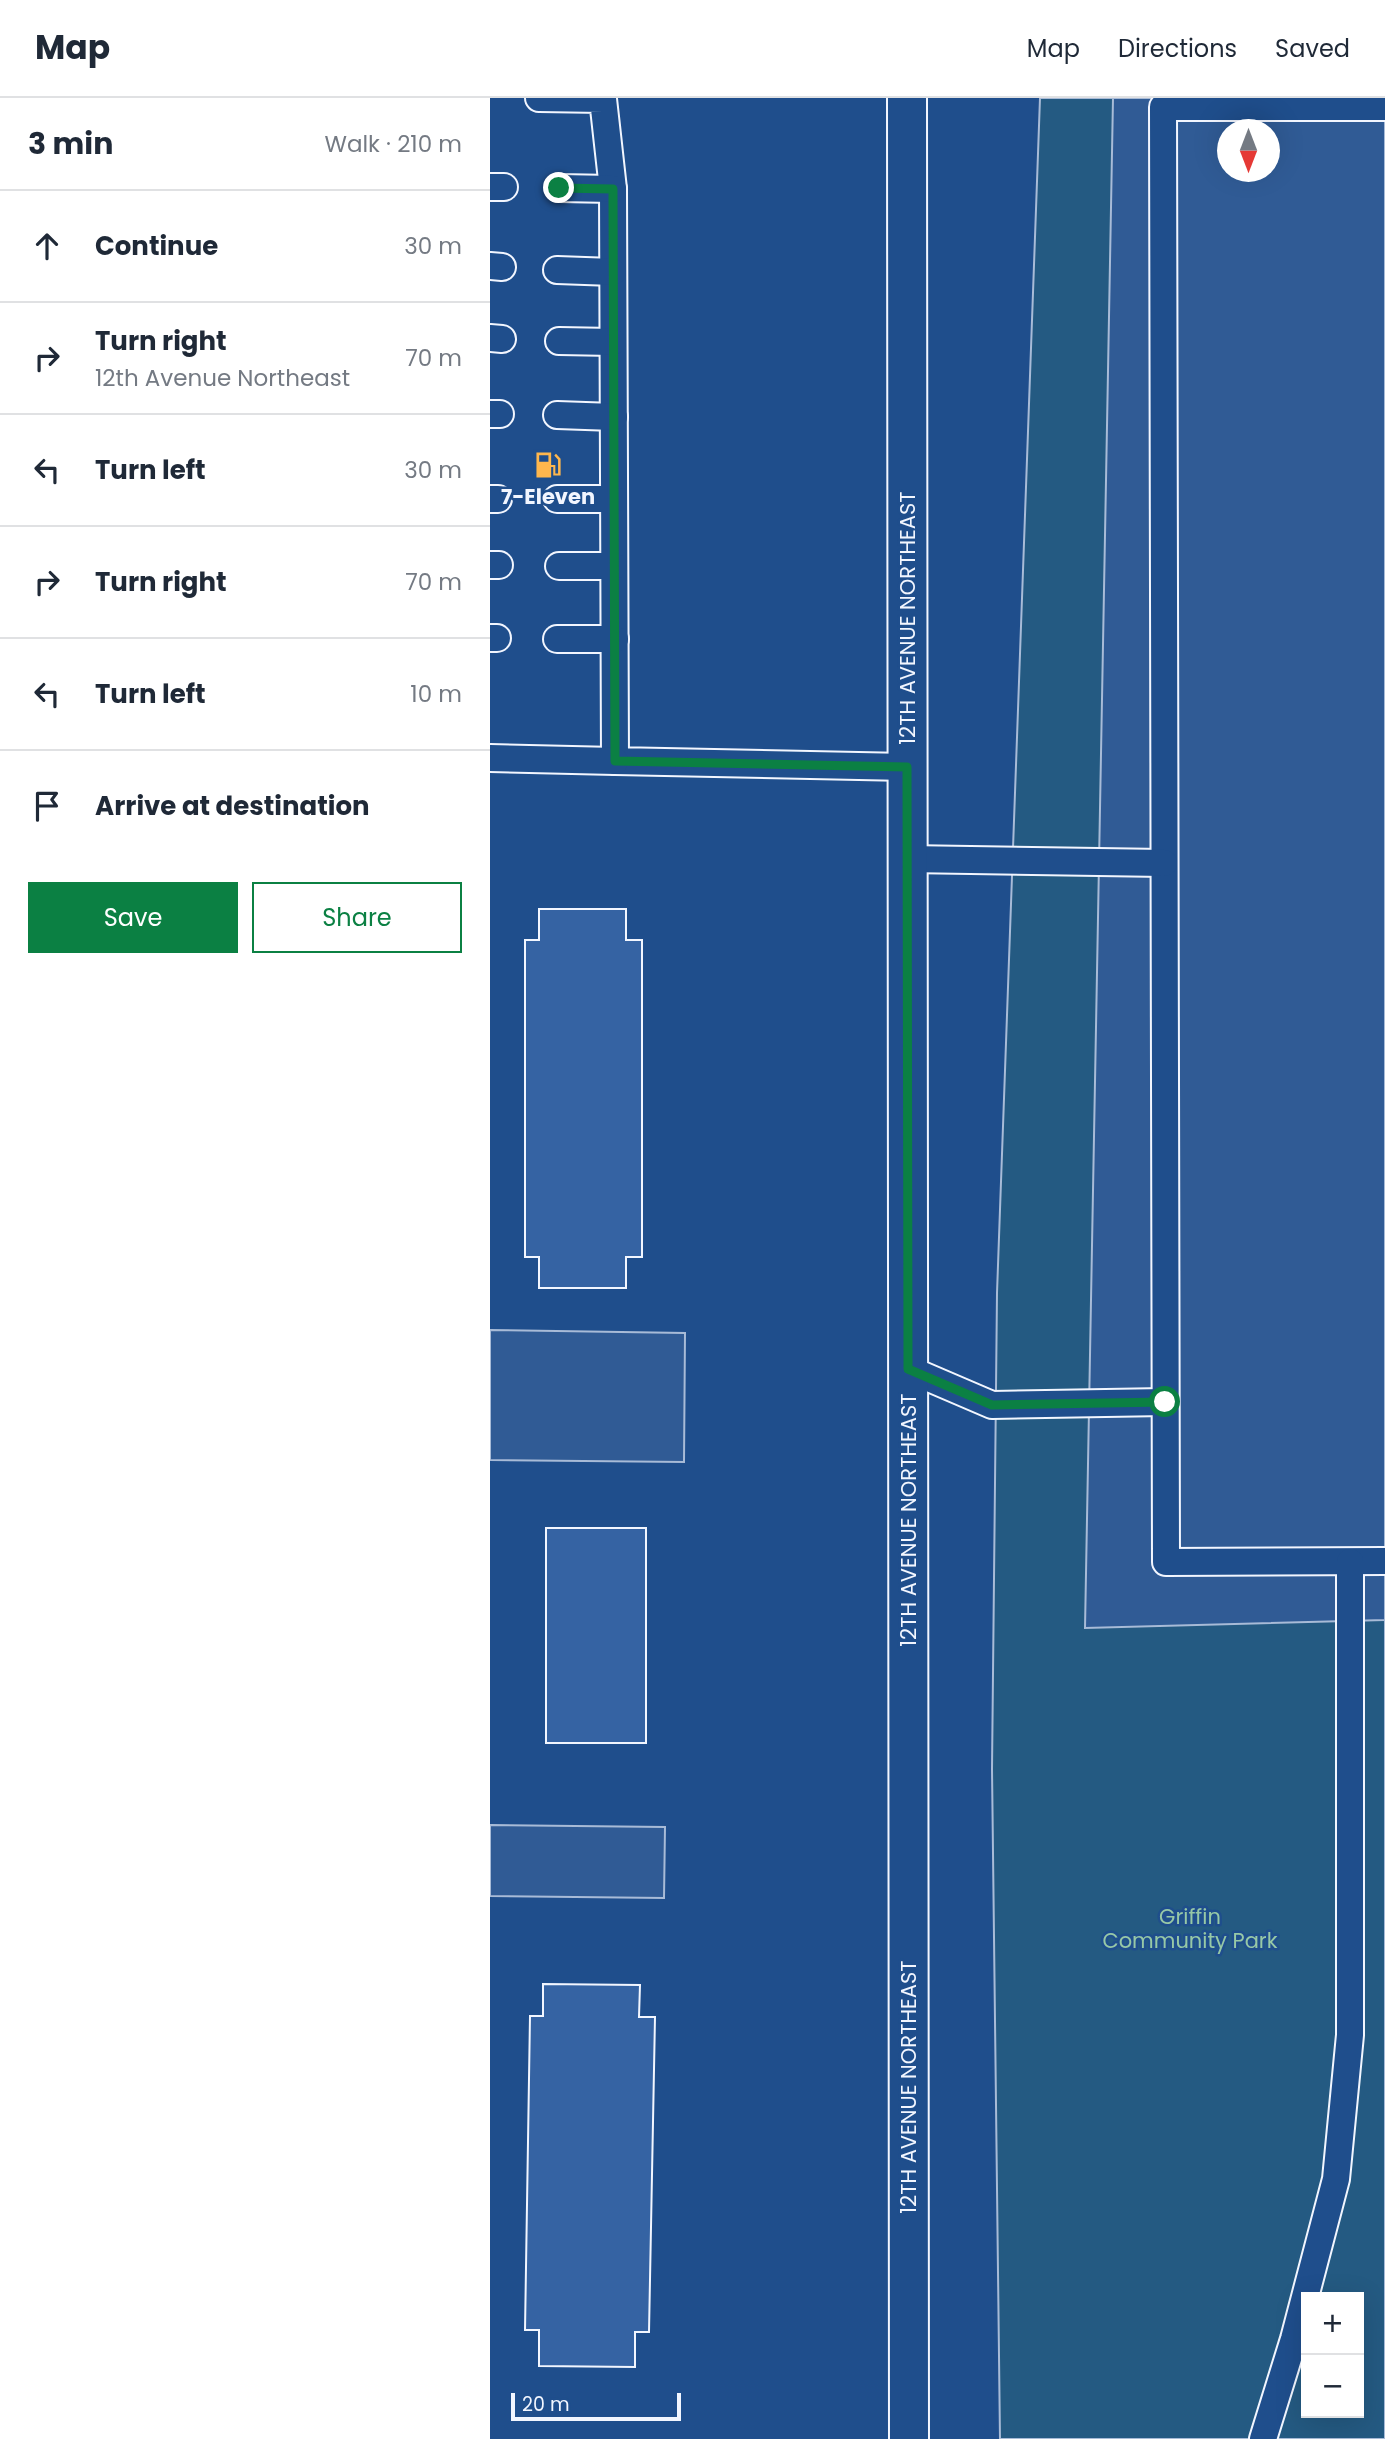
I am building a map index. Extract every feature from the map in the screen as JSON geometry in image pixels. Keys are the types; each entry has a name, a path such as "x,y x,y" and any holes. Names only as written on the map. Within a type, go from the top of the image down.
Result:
{"main road":[{"name":"12TH AVENUE NORTHEAST","path":"907,98 909,2439"}],"lane":[{"path":"539,98 603,99 613,189 615,761"},
{"path":"1385,107 1163,107 1166,1562 1385,1561"},
{"path":"559,188 613,189"},
{"path":"556,270 613,272"},
{"path":"559,341 613,342"},
{"path":"556,415 614,417"},
{"path":"556,499 614,499"},
{"path":"559,566 614,566"},
{"path":"557,639 615,639"},
{"path":"490,758 907,767"},
{"path":"907,859 1164,863"},
{"path":"908,1369 992,1405 1165,1402"},
{"path":"1263,2439 1294,2339 1336,2179 1350,2035 1350,1562"}],"green space":[{"name":"Griffin Community Park","path":"1040,98 1385,98 1385,2439 1000,2439 992,1769 997,1293"}],"shaded area":[{"path":"1113,98 1385,98 1385,1620 1085,1628"},
{"path":"490,1330 685,1333 684,1462 490,1460"},
{"path":"490,1825 665,1827 664,1898 490,1896"}],"building":[{"path":"539,909 626,909 626,940 642,940 642,1257 626,1257 626,1288 539,1288 539,1257 525,1257 525,940 539,940"},
{"path":"546,1528 646,1528 646,1743 546,1743"},
{"path":"543,1984 640,1985 639,2017 655,2017 649,2332 635,2332 635,2367 539,2366 539,2330 525,2330 530,2016 543,2016"}],"place":[{"name":"7-Eleven","path":"548,465"}],"route":[{"path":"559,188 613,189 615,761 907,767 908,1369 992,1405 1165,1402"}]}
